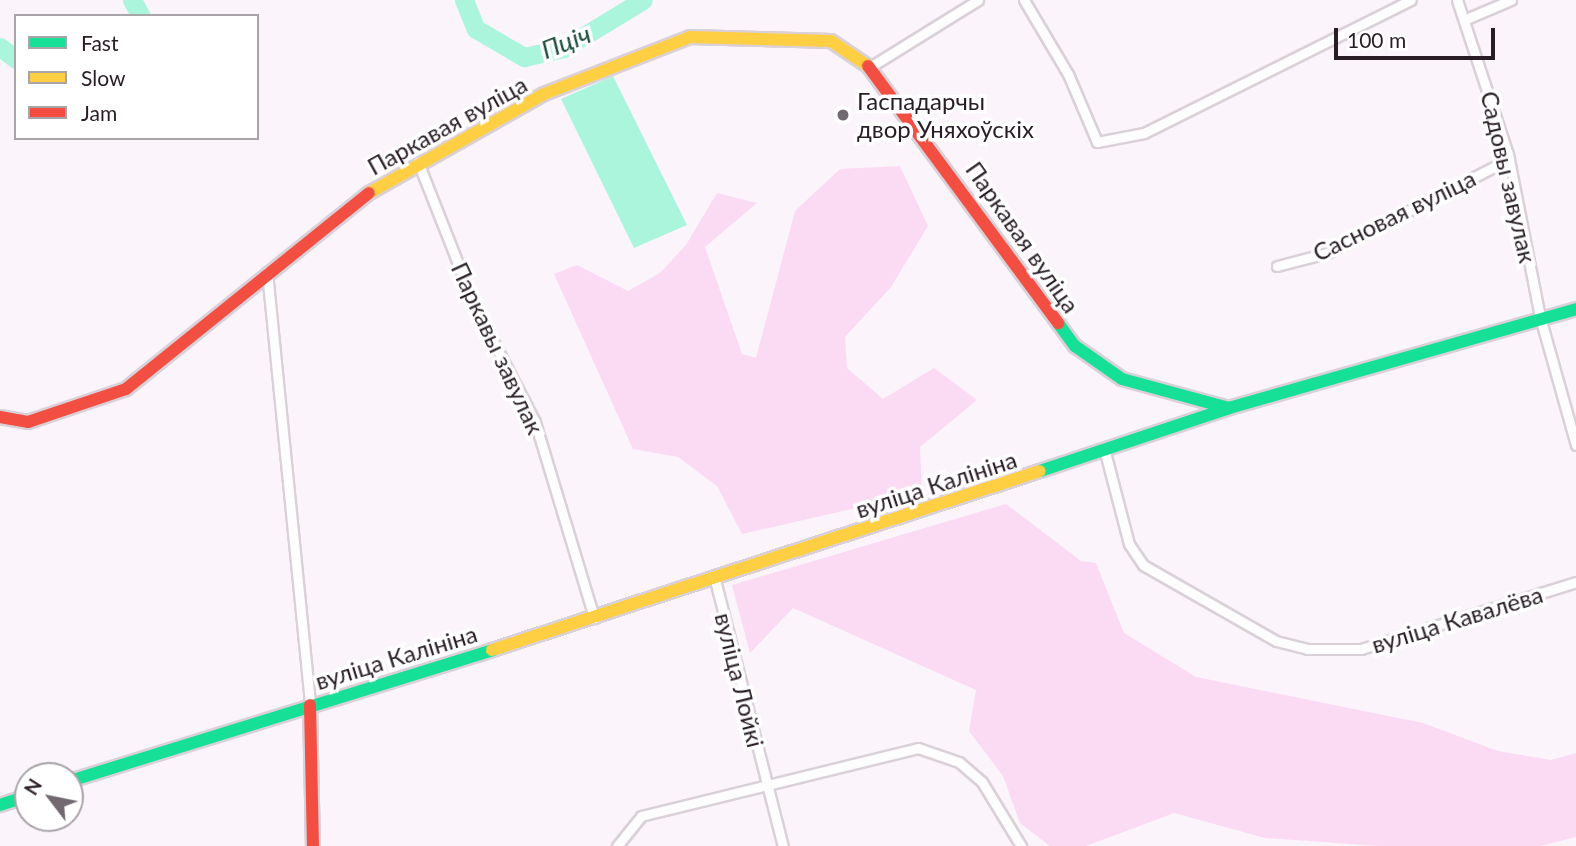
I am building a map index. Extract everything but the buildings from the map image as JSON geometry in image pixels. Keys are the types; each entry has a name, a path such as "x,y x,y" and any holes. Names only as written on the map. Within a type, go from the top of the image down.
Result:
{"street":[{"path":"870,67 978,0"},
{"path":"1024,0 1068,75 1097,142 1144,133 1411,0"},
{"name":"Садовы завулак","path":"1457,0 1466,19 1509,159 1540,317 1576,445"},
{"path":"1466,19 1511,0"},
{"name":"Паркавая вуліца","path":"0,417 28,422 126,389 267,272 418,162 544,94 690,37 831,41 870,67 1075,345 1122,379 1229,408"},
{"name":"Сасновая вуліца","path":"1277,266 1327,253 1509,159"},
{"name":"Паркавы завулак","path":"418,162 474,304 535,422 594,618"},
{"path":"267,272 310,705 313,846"},
{"name":"вуліца Калініна","path":"84,777 594,618 713,576 1105,452 1229,408 1540,317 1576,309"},
{"name":"вуліца Кавалёва","path":"1105,452 1129,544 1143,565 1276,641 1307,649 1361,649 1576,582"},
{"name":"вуліца Лойкі","path":"713,576 783,846"},
{"path":"617,846 641,816 918,748 959,762 982,782 1021,846"}],"shaded area":[{"path":"613,76 687,225 634,248 561,99"},
{"path":"900,166 928,226 891,287 845,337 847,368 883,399 934,368 977,400 920,447 922,493 742,534 717,486 678,457 633,449 554,274 577,265 628,291 660,273 686,245 717,193 757,203 705,247 742,354 756,358 795,211 840,169"},
{"path":"1006,504 1081,561 1096,563 1124,633 1196,677 1423,723 1498,751 1551,760 1576,753 1576,837 1540,846 1378,846 1265,838 1174,813 1086,846 1050,846 1020,823 1003,776 969,731 976,690 793,608 750,653 732,585"}],"waterway":[{"name":"Пціч","path":"132,0 140,14"},
{"name":"Пціч","path":"464,0 476,29 524,57 564,48 643,0"},
{"name":"Пціч","path":"0,47 14,58"}],"traffic: fast":[{"path":"1040,471 1229,408 1576,309"},
{"path":"1058,323 1075,346 1122,379 1229,408"},
{"path":"84,777 492,650"},
{"path":"0,805 14,800"}],"traffic: slow":[{"path":"369,193 544,94 690,37 831,41 868,66"},
{"path":"492,650 1040,471"}],"traffic: jam":[{"path":"868,66 1058,323"},
{"path":"0,417 28,422 126,389 369,193"},
{"path":"310,705 313,846"}],"place":[{"name":"Гаспадарчы двор Уняхоўскіх","path":"843,115"}]}
